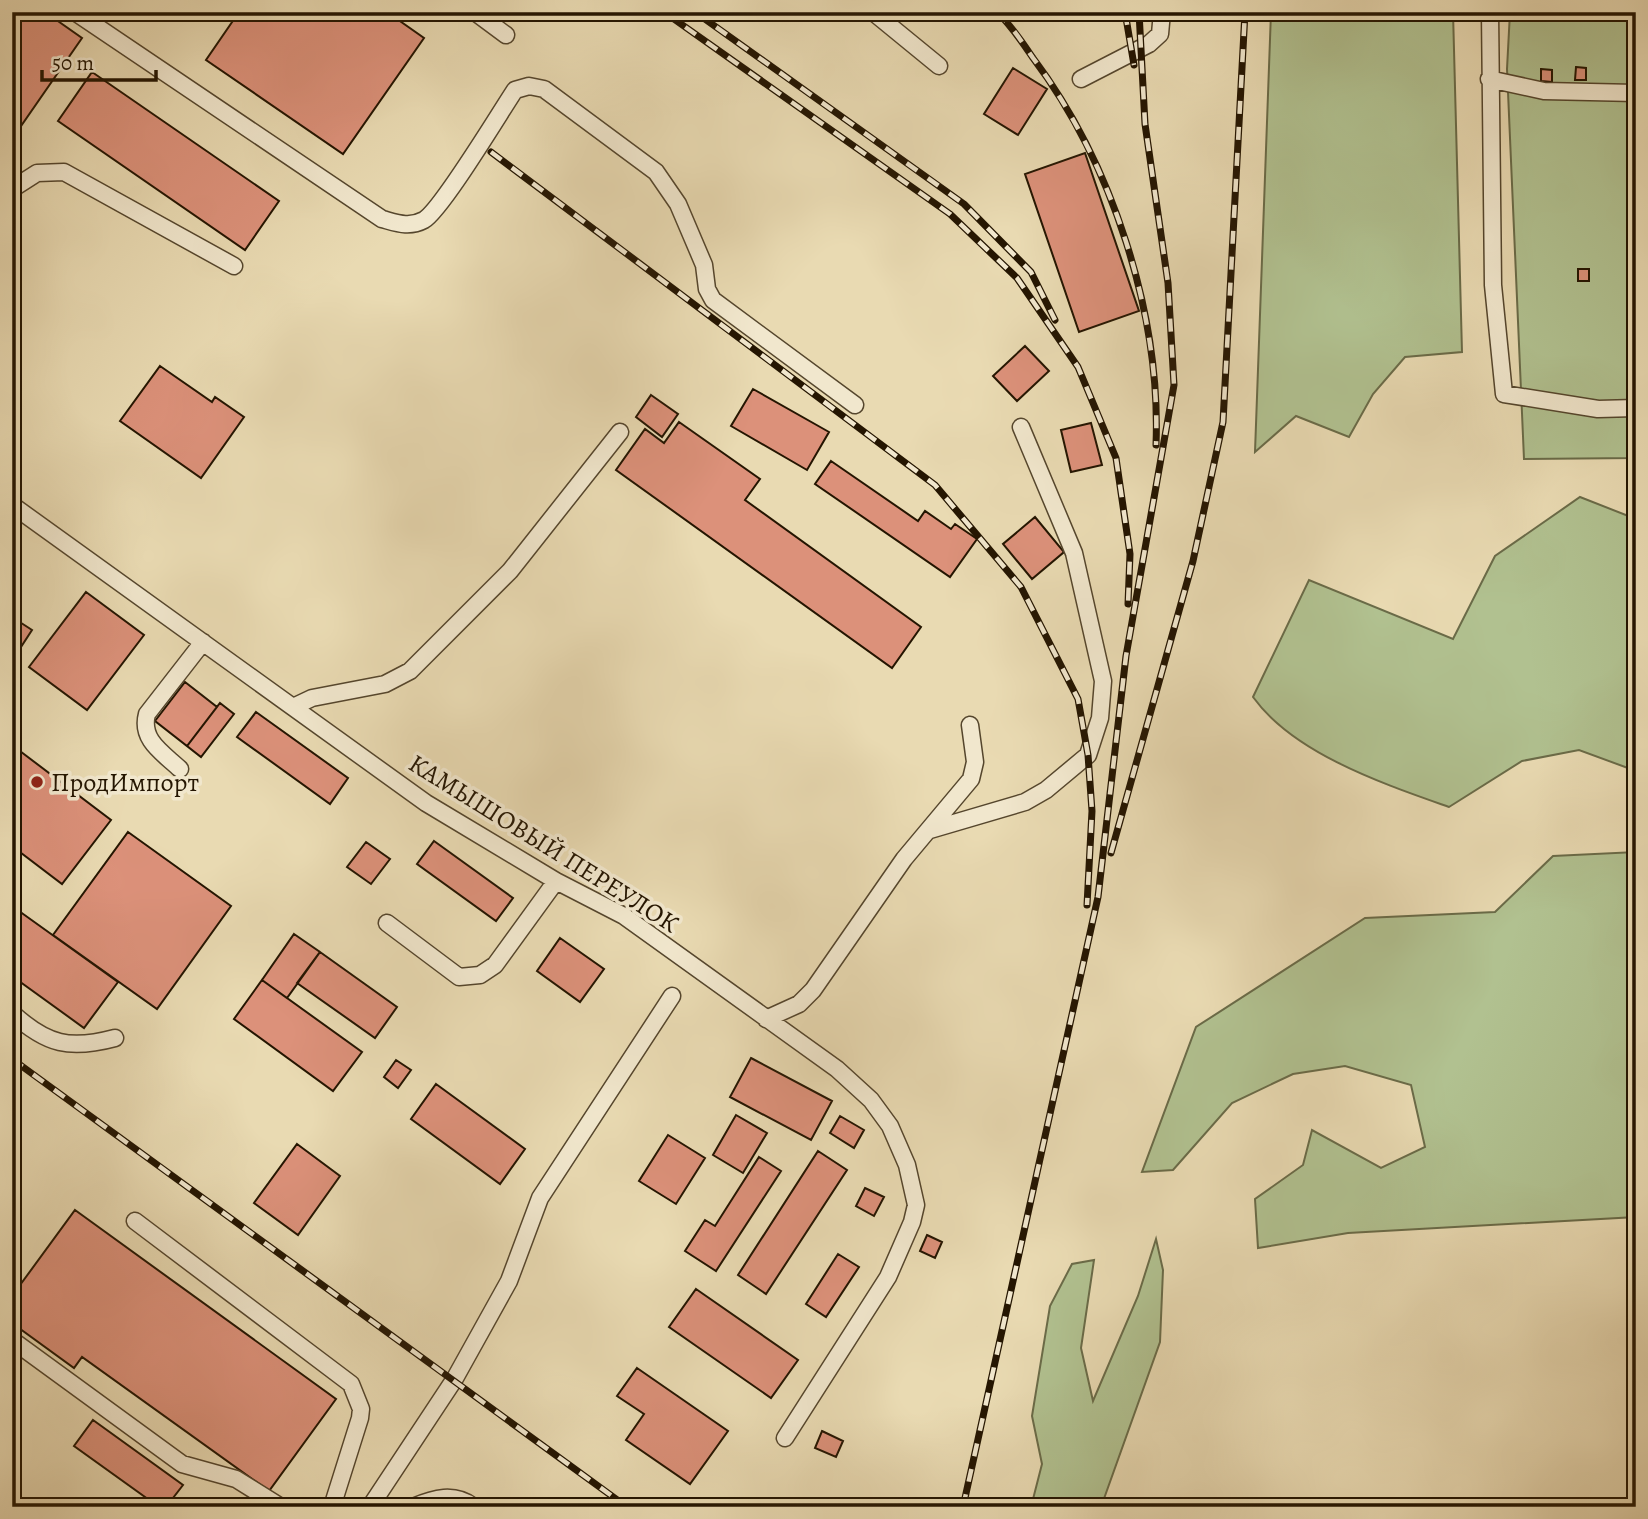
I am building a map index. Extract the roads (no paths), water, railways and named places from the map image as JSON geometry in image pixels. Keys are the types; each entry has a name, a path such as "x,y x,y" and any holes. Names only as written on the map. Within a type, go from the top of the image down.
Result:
{"street":[{"path":"75,12 382,219 407,226 426,219 441,201 515,90 528,86 544,89 656,172 678,204 704,265 707,289 713,300 855,405"},
{"path":"475,12 506,35"},
{"path":"873,12 939,66"},
{"path":"1081,79 1149,44 1160,34 1161,12"},
{"path":"1490,12 1493,285 1504,394 1598,409 1636,408"},
{"path":"1489,79 1544,91 1636,93"},
{"path":"12,189 37,173 64,172 234,266"},
{"path":"930,830 1026,802 1046,790 1088,755 1100,718 1103,681 1074,553 1021,427"},
{"path":"292,707 312,698 385,684 410,671 510,571 620,432"},
{"name":"КАМЫШОВЫЙ ПЕРЕУЛОК","path":"12,505 426,803 556,881 624,916 837,1069 871,1100 890,1126 907,1166 916,1205 888,1276 786,1438"},
{"path":"180,769 148,738 144,725 148,715 203,642"},
{"path":"766,1019 799,1004 813,990 904,859 971,779 975,762 970,725"},
{"path":"387,923 459,977 480,975 495,965 556,881"},
{"path":"370,1507 454,1380 509,1281 540,1198 671,996"},
{"path":"12,1013 33,1032 60,1044 85,1046 115,1038"},
{"path":"135,1221 352,1384 361,1409 360,1418 332,1507"},
{"path":"12,1340 182,1464 236,1479 281,1507"},
{"path":"412,1507 437,1497 452,1497 474,1507"}],"railway":[{"path":"664,12 950,214 1017,278 1078,367 1116,458 1130,554 1128,604"},
{"path":"695,12 964,204 1031,272 1055,320"},
{"path":"997,12 1016,34 1061,99 1108,192 1126,242 1150,344 1156,445"},
{"path":"1125,12 1134,65"},
{"path":"963,1507 1098,897 1126,656 1174,385 1168,283 1145,124 1139,12"},
{"path":"1111,853 1193,561 1223,422 1245,12"},
{"path":"491,152 935,485 1021,587 1078,699 1088,755 1092,811 1087,905"},
{"path":"12,1059 627,1507"}],"place":[{"name":"ПродИмпорт","path":"37,782"}]}
